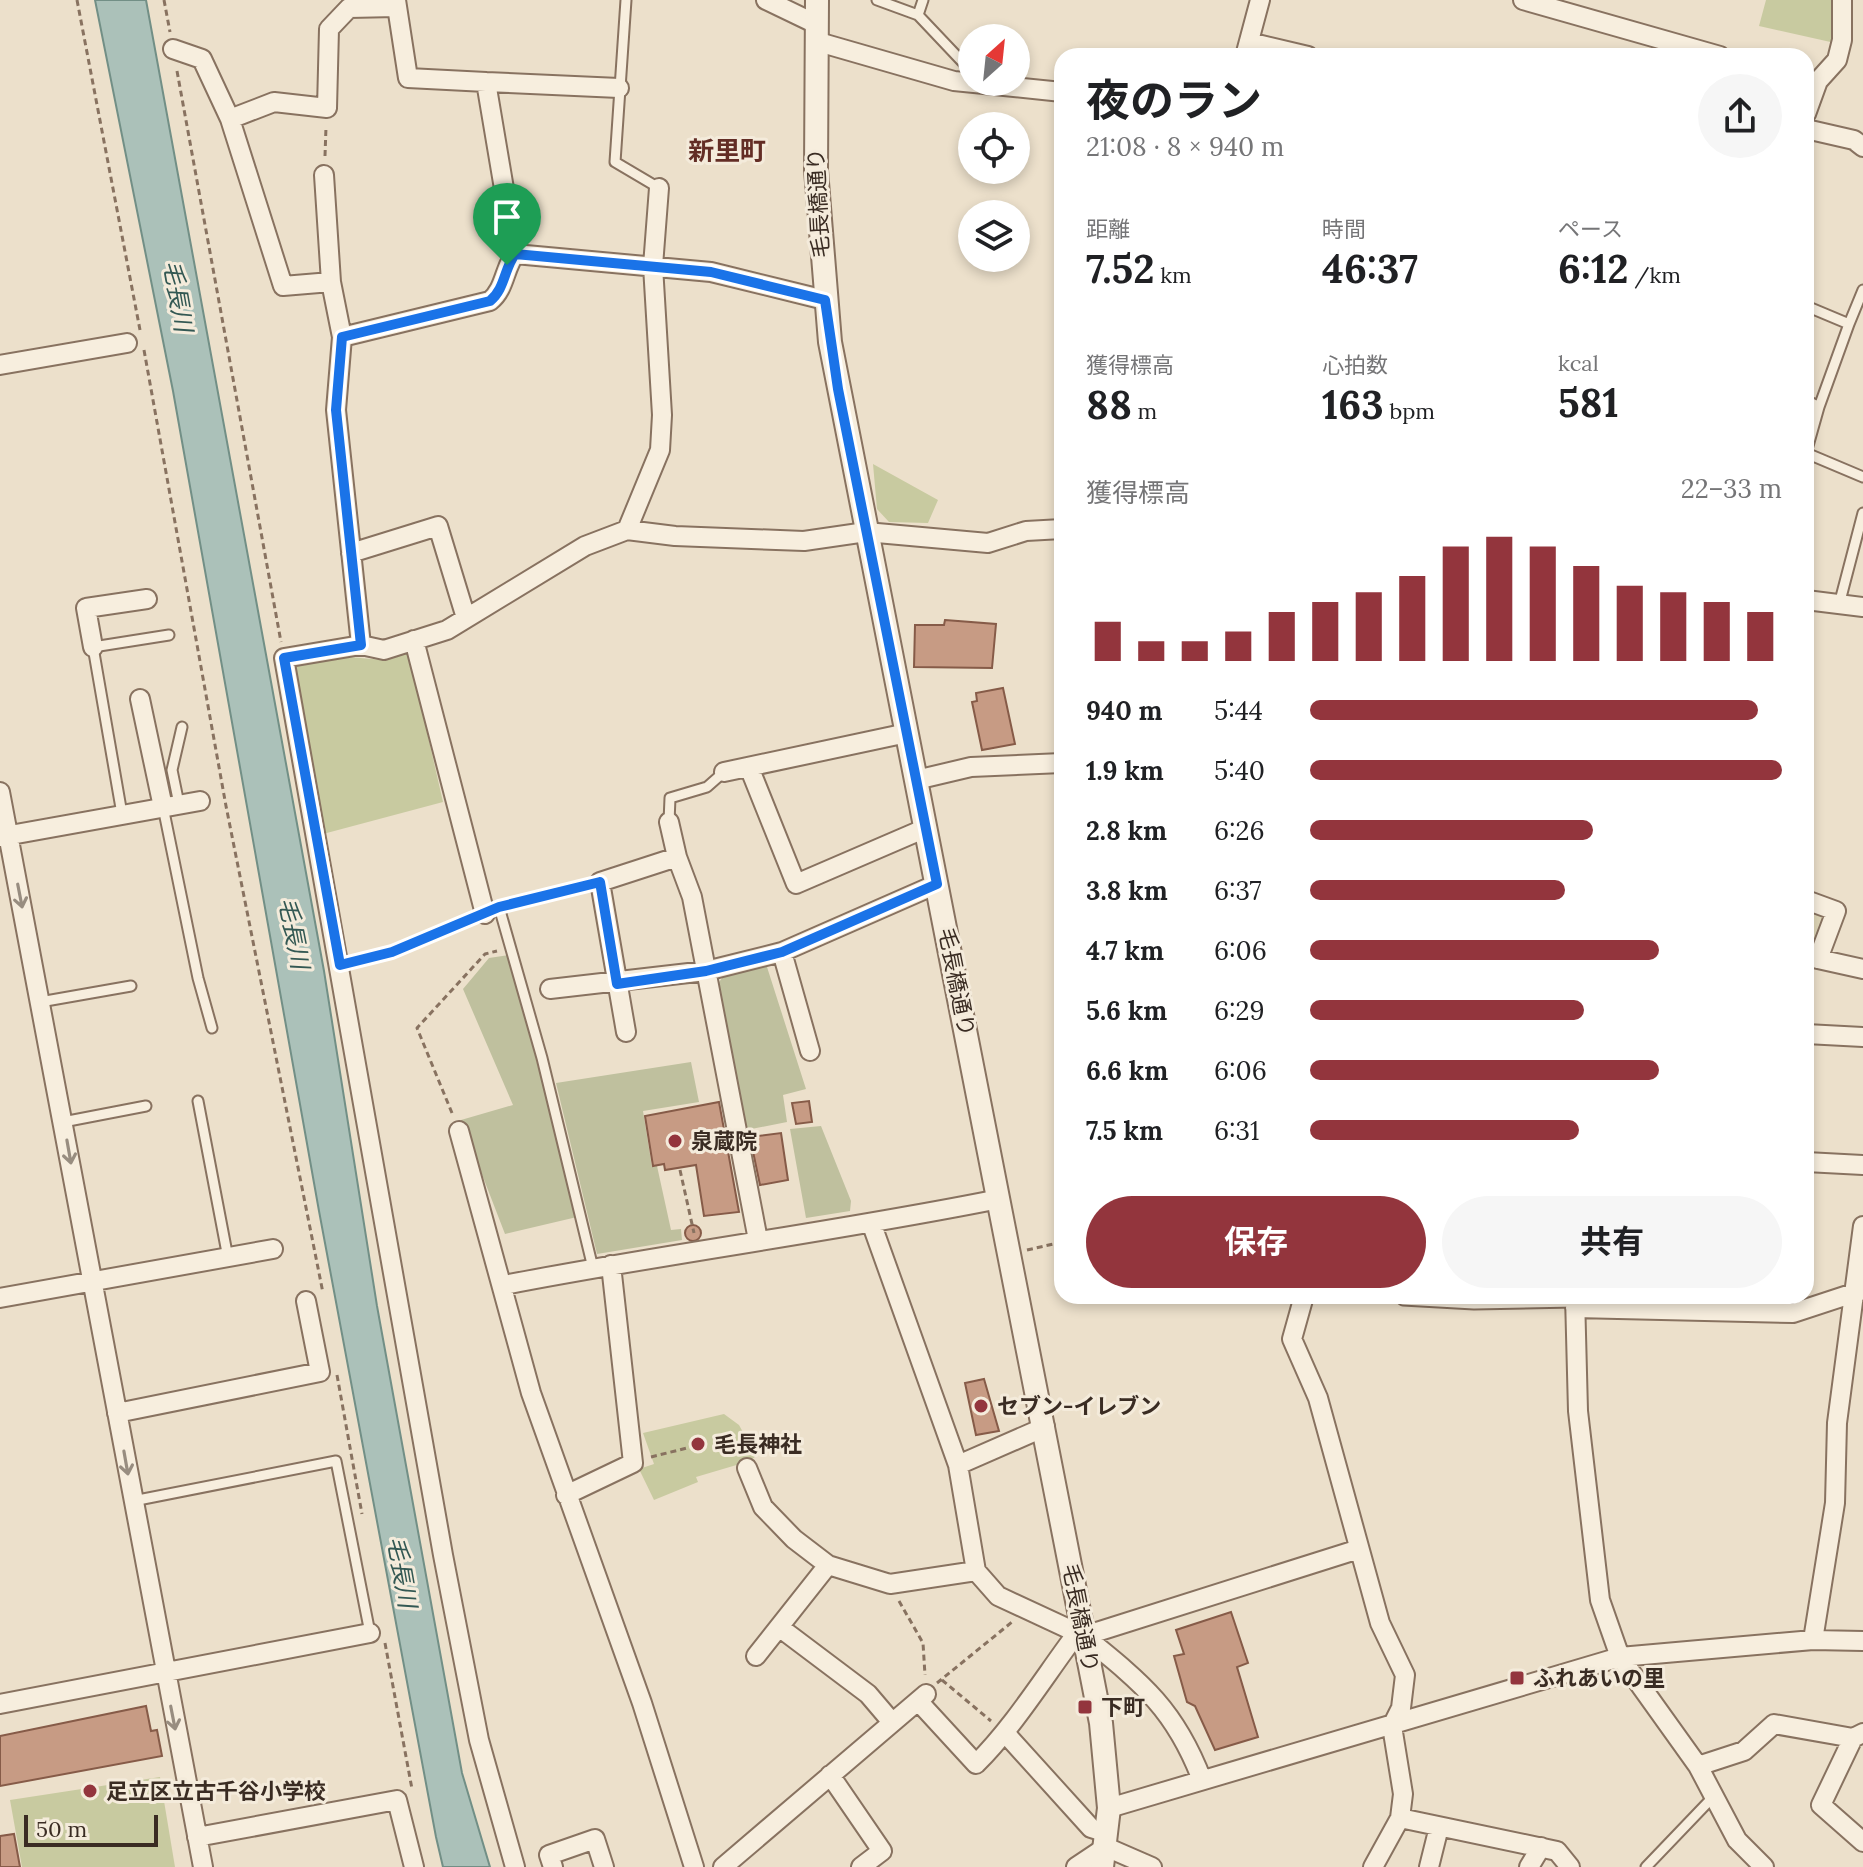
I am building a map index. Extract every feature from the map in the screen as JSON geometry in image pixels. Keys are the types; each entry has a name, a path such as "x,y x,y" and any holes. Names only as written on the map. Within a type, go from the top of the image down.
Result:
{"street":[{"path":"766,0 816,33 958,81"},
{"name":"毛長橋通り","path":"817,0 813,112 825,300 838,389 1045,1427 1081,1635 1101,1723 1109,1808 1105,1849"},
{"path":"1247,48 1260,0"},
{"path":"1523,0 1692,48"},
{"path":"1814,78 1837,60 1842,40 1842,0"},
{"path":"230,119 274,102 327,108 329,29 349,8 396,3 408,78 619,88"},
{"path":"173,49 202,59 230,119 283,286 331,282"},
{"path":"342,337 490,301 499,293 507,265 515,254 486,82"},
{"path":"1030,88 1054,91"},
{"path":"1814,131 1854,140 1863,147"},
{"path":"324,175 331,282 342,337 336,410 361,645"},
{"path":"627,530 660,450 662,415 653,266 659,188"},
{"path":"515,254 711,272 825,300"},
{"path":"0,365 127,343"},
{"path":"351,553 438,526 466,618"},
{"path":"515,1867 479,1740 443,1555 284,658 361,645 384,650 447,630 585,546 627,530 675,536 804,541 866,532 988,543 1026,531 1054,529"},
{"path":"93,647 86,608 147,599"},
{"path":"1814,600 1840,601 1863,607"},
{"path":"414,640 492,911"},
{"path":"140,699 152,719 171,806"},
{"path":"724,772 907,733"},
{"path":"916,780 971,767 1054,763"},
{"path":"749,767 796,884 926,828"},
{"path":"0,792 4,836 40,1002 203,1867"},
{"path":"4,836 200,801"},
{"path":"669,822 677,857 692,897 758,1240"},
{"path":"626,1032 600,882 677,857"},
{"path":"550,989 617,984 706,971 782,952 937,884"},
{"path":"1814,903 1836,911 1814,954"},
{"path":"782,952 810,1051"},
{"path":"1814,958 1863,969"},
{"path":"1814,1034 1863,1037"},
{"path":"459,1131 504,1285 531,1393 642,1703 694,1867"},
{"path":"1814,1162 1863,1165"},
{"path":"504,1285 758,1240 872,1225 999,1199"},
{"path":"872,1225 958,1465 976,1571 998,1596 1081,1635 1153,1695 1183,1734 1202,1780"},
{"path":"1813,1640 1835,1503 1837,1423 1860,1291 1863,1226"},
{"path":"0,1298 273,1249"},
{"path":"566,1495 633,1463 602,1266"},
{"path":"1615,1304 1793,1313 1860,1291"},
{"path":"117,1413 320,1372 315,1300"},
{"path":"1302,1304 1292,1339 1318,1398 1380,1623 1405,1675 1401,1708 1392,1726 1403,1794 1400,1818 1373,1867"},
{"path":"1575,1304 1578,1411 1600,1600 1620,1657 1698,1766 1737,1840 1754,1864"},
{"path":"958,1465 1045,1427"},
{"path":"747,1468 763,1507 794,1539 828,1565 890,1584 976,1571"},
{"path":"723,1867 891,1721 922,1698 976,1764 1006,1734 1025,1702 1081,1635 1359,1549"},
{"path":"756,1656 828,1565"},
{"path":"779,1627 868,1694 891,1721"},
{"path":"0,1704 377,1635"},
{"path":"1109,1808 1620,1657 1813,1640 1863,1641"},
{"path":"1698,1766 1744,1751 1774,1724 1858,1736 1821,1805 1863,1842"},
{"path":"1006,1734 1091,1828 1105,1849 1152,1867"},
{"path":"830,1775 882,1851 861,1867"},
{"path":"197,1837 397,1800 414,1867"},
{"path":"1400,1818 1557,1851 1570,1867"},
{"path":"1429,1867 1439,1827"},
{"path":"553,1867 549,1855 595,1839 604,1867"},
{"path":"1529,1867 1541,1847"},
{"path":"1076,1867 1105,1849"}],"lane":[{"path":"626,0 615,162 659,188"},
{"path":"877,0 918,15 958,57"},
{"path":"918,15 923,0"},
{"path":"1814,425 1863,290"},
{"path":"1814,309 1849,324"},
{"path":"1814,404 1819,407"},
{"path":"1814,456 1863,477"},
{"path":"1840,601 1863,513"},
{"path":"122,814 93,647 169,635"},
{"path":"182,727 172,770 171,806 198,978 212,1028"},
{"path":"669,822 670,798 707,787 724,772"},
{"path":"340,965 392,952 492,911 600,882"},
{"path":"492,911 511,948 602,1266"},
{"path":"40,1002 131,986"},
{"path":"198,1101 228,1258"},
{"path":"63,1122 146,1106"},
{"path":"133,1501 336,1461 377,1635"},
{"path":"1646,1867 1714,1796"}],"path":[{"path":"77,0 155,406 315,1300"},
{"path":"164,0 284,658"},
{"path":"324,175 327,108"},
{"path":"459,1131 417,1028 485,954 511,948"},
{"path":"680,1170 696,1242"},
{"path":"1010,1254 1054,1244"},
{"path":"337,1375 362,1514"},
{"path":"648,1458 687,1448"},
{"path":"890,1584 923,1643 922,1698"},
{"path":"922,1698 1026,1610"},
{"path":"377,1635 412,1791"},
{"path":"941,1679 1006,1734"}],"shaded area":[{"path":"1814,903 1836,911 1818,959 1814,958"}],"green space":[{"path":"1766,0 1835,0 1835,43 1759,26"},
{"path":"873,464 938,500 928,523 889,522 877,509"},
{"path":"408,649 443,802 323,834 293,667 337,656 384,660"},
{"path":"509,955 577,1217 505,1234 461,1120 513,1105 463,989 489,958"},
{"path":"761,964 767,967 806,1089 783,1095 787,1122 746,1130 717,985 722,978"},
{"path":"691,1062 699,1102 643,1111 652,1167 657,1166 671,1230 681,1229 682,1240 597,1254 556,1083"},
{"path":"821,1126 851,1201 850,1211 806,1218 790,1129"},
{"path":"724,1414 739,1425 756,1456 750,1461 696,1477 698,1482 654,1500 639,1469 654,1464 643,1433"},
{"path":"160,1777 175,1867 22,1867 10,1800"}],"water":[{"name":"毛長川","path":"95,0 146,0 324,971 377,1306 462,1773 490,1867 443,1867 436,1837 319,1211 173,391"}],"building":[{"path":"945,620 996,624 992,668 914,667 915,625 944,625"},
{"path":"1003,688 1015,744 982,750 972,702 977,701 976,693"},
{"path":"809,1101 812,1122 796,1124 792,1103"},
{"path":"719,1102 739,1212 704,1216 696,1165 665,1170 664,1164 653,1166 645,1116"},
{"path":"781,1133 788,1180 760,1185 750,1137"},
{"path":"690,1225 696,1225 701,1233 699,1239 690,1241 685,1236 685,1230"},
{"path":"984,1379 999,1431 976,1435 965,1383"},
{"path":"1231,1612 1248,1663 1237,1667 1258,1737 1215,1750 1195,1706 1187,1702 1174,1656 1184,1654 1176,1630"},
{"path":"146,1706 151,1731 157,1730 162,1756 0,1786 0,1736"},
{"path":"14,1834 20,1867 0,1867 0,1836"}],"place":[{"name":"泉蔵院","path":"675,1141"},
{"name":"セブン-イレブン","path":"981,1406"},
{"name":"毛長神社","path":"698,1444"},
{"name":"ふれあいの里","path":"1517,1678"},
{"name":"下町","path":"1085,1707"},
{"name":"足立区立古千谷小学校","path":"90,1791"}],"district":[{"name":"新里町","path":"727,150"}],"route":[{"path":"515,254 711,272 825,300 838,389 937,884 782,952 706,971 617,984 600,882 499,907 470,922 392,952 340,965 284,658 361,645 336,410 342,337 490,301 499,293 507,265 515,254"}]}
